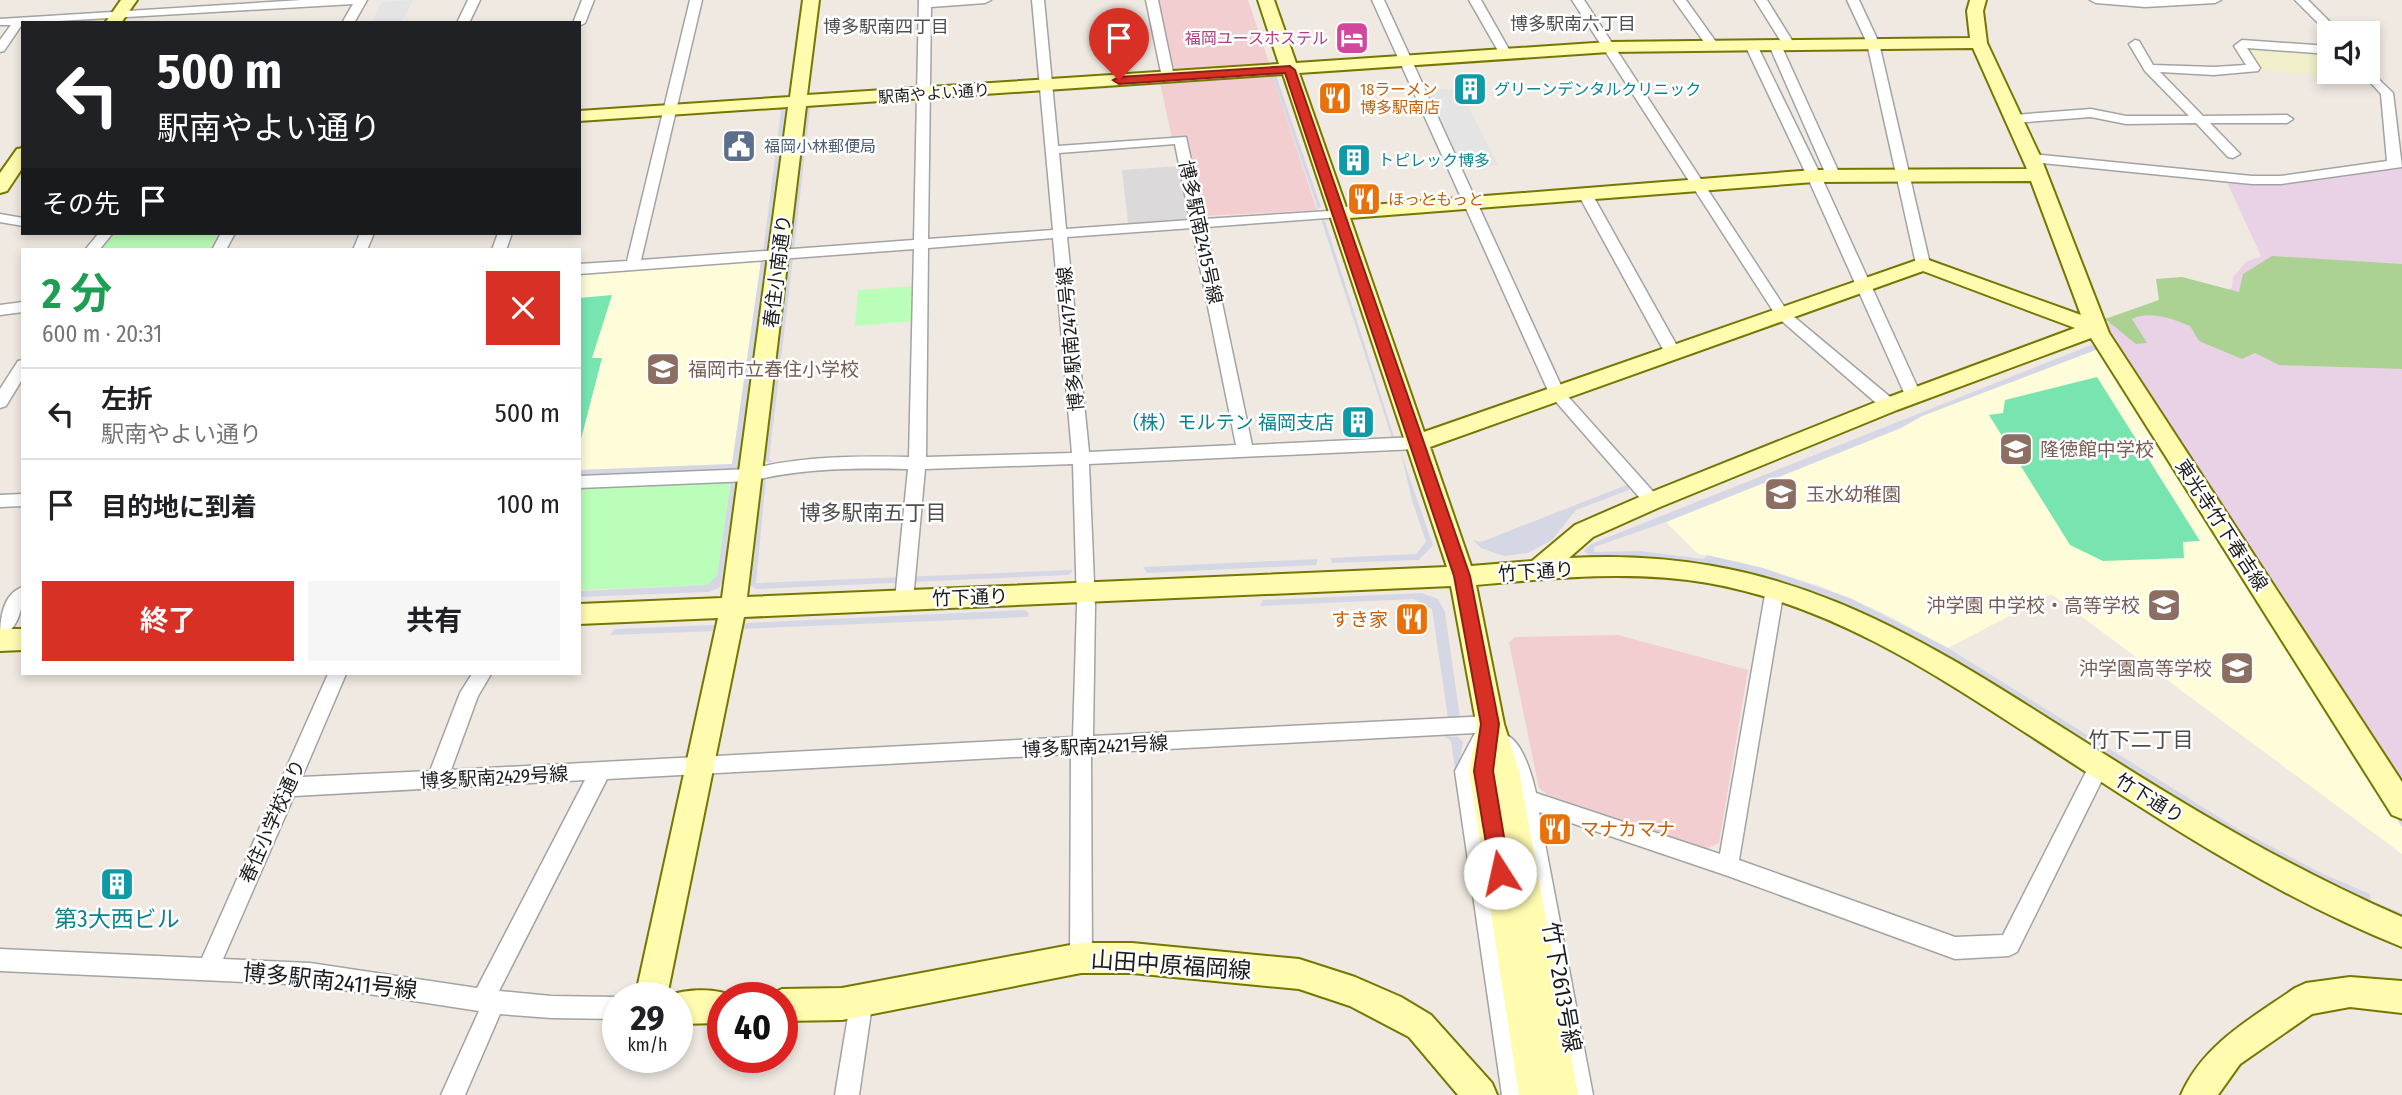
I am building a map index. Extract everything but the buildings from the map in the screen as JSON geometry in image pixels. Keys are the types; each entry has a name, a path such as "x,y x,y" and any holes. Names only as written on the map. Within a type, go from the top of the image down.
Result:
{"street":[{"path":"0,22 120,12 359,0 349,21"},
{"path":"464,21 474,0"},
{"path":"580,21 588,0"},
{"path":"633,265 696,0"},
{"name":"春住小南通り","path":"733,607 811,0"},
{"path":"904,600 918,453 925,2 985,0"},
{"name":"博多駅南2417号線","path":"1038,0 1081,458 1085,592 1084,733 1081,747 1081,958"},
{"path":"1153,0 1168,77"},
{"path":"1266,0 1462,576 1490,724 1505,771 1529,977 1536,1095"},
{"path":"1378,0 1468,203 1558,395 1652,501"},
{"path":"1475,0 1505,53"},
{"path":"1578,0 1782,314 1889,405"},
{"path":"1680,0 1713,46"},
{"path":"1761,0 1782,45 1824,176 1864,285 1914,397"},
{"path":"1853,0 1873,43 1923,264"},
{"name":"東光寺竹下春吉線","path":"1978,0 1975,11 1979,43 2035,167 2096,328 2402,806"},
{"path":"2096,0 2145,4 2215,0"},
{"path":"2301,0 2323,21"},
{"path":"238,21 248,6"},
{"path":"0,48 20,20"},
{"name":"駅南やよい通り","path":"581,116 1609,47 1979,43"},
{"path":"2135,44 2149,68 2179,101 2202,119 2233,154"},
{"path":"2149,68 2214,71 2253,68 2240,46 2242,44 2317,49"},
{"path":"1751,45 1824,176"},
{"path":"581,269 1824,176 1905,176 2035,167 2281,180 2398,164 2387,93 2378,84"},
{"path":"2014,119 2091,113 2126,120 2287,119"},
{"name":"博多駅南2415号線","path":"1052,150 1181,141 1245,451"},
{"path":"0,156 21,154"},
{"path":"0,187 21,157"},
{"path":"1584,194 1673,353"},
{"path":"0,218 21,222"},
{"path":"581,482 751,475 774,468 1416,443 1923,264 2096,328"},
{"path":"0,310 21,307"},
{"path":"1537,571 1584,531 1652,501 1889,405 2096,328"},
{"path":"0,402 21,368"},
{"path":"0,501 21,500"},
{"name":"竹下通り","path":"581,614 1462,576 1570,567 1681,570 1775,589 1847,616 1909,647 2194,826 2314,892 2402,932"},
{"path":"1728,866 1775,589"},
{"path":"0,629 21,597"},
{"path":"654,982 733,607"},
{"path":"0,640 21,639"},
{"name":"春住小学校通り","path":"208,969 337,675"},
{"path":"437,779 470,693 481,675"},
{"path":"1490,724 1465,771 1514,1095"},
{"name":"博多駅南2421号線","path":"700,766 1490,724"},
{"name":"竹下2613号線","path":"1490,724 1521,768 1581,1095"},
{"name":"博多駅南2429号線","path":"287,787 700,766"},
{"path":"1528,799 1728,866 1955,948 2009,945 2099,766"},
{"path":"453,1095 488,1001 600,772"},
{"name":"山田中原福岡線","path":"798,1004 842,1003 1081,958 1132,958 1299,975 1354,992 1390,1008 1420,1026 1480,1095"},
{"name":"博多駅南2411号線","path":"0,960 310,974 488,1001 602,1009"},
{"path":"1529,977 1561,1095"},
{"path":"2198,1095 2203,1084 2229,1053 2306,999 2350,992 2402,996"},
{"path":"847,1095 862,998"}],"shaded area":[{"path":"413,0 402,21 372,21 382,2"},
{"path":"1158,0 1248,0 1269,62 1265,65 1173,69"},
{"path":"1273,73 1276,75 1321,207 1318,209 1273,77 1053,92 1055,88"},
{"path":"1268,75 1273,77 1317,210 1204,216 1186,136 1172,138 1160,83"},
{"path":"1459,88 1498,165 1459,168 1423,91"},
{"path":"918,98 919,102 914,100 815,106 810,109 794,249 789,248 805,109 812,105"},
{"path":"779,107 788,112 769,251 763,252 781,111 777,109 581,120"},
{"path":"1182,166 1192,219 1128,223 1122,170"},
{"path":"2402,168 2402,793 2103,324 2226,292 2232,287 2233,277 2246,262 2261,256 2227,182 2287,182"},
{"path":"1321,219 1325,221 1394,437 1392,438"},
{"path":"910,249 793,258 769,459 774,463 765,461 788,258"},
{"path":"768,260 740,467 732,471 581,477 581,470 732,464 761,261 581,273"},
{"name":"福岡市立春住小学校","path":"761,261 732,464 581,470 581,275"},
{"path":"2091,345 2102,347 2305,665 2308,675 2402,818 2402,827 2101,348 1922,416 1901,428 1666,522 1594,547 1594,552 1640,551 1704,559 1707,555 1763,568 1850,598 1948,648 2238,829 2321,873 2370,894 2371,901 2402,913 2402,918 2318,883 2234,837 1941,655 1847,606 1775,580 1738,571 1650,557 1592,557 1584,551 1591,544"},
{"name":"沖学園 中学校・高等学校","path":"2100,348 2402,826 2402,854 2051,594 1948,648 1883,613 1820,586 1739,562 1698,554 1666,522 1901,428 1922,416"},
{"path":"1401,453 1433,545 1419,560 1332,563 1331,558 1416,554 1426,542 1412,500"},
{"path":"773,473 766,478 756,583 1072,572 1068,575 757,589 748,584 759,484 761,478"},
{"path":"731,482 738,484 725,576 719,588 708,592 581,597 581,591 707,585 717,576"},
{"path":"1629,484 1629,490 1576,510 1552,540 1528,553 1504,556 1481,548 1473,540 1481,542"},
{"path":"1318,559 1316,565 1147,573 1143,567"},
{"path":"1422,593 1438,599 1445,612 1460,718 1441,721 1448,718 1432,609 1414,599 1260,606 1263,600"},
{"path":"1024,610 1029,613 1028,617 739,629 747,623"},
{"path":"713,625 717,631 610,635 615,629"},
{"path":"1618,635 1748,670 1719,843 1705,849 1548,795 1539,788 1509,643 1515,637"},
{"path":"1444,736 1458,737 1463,742 1459,765 1506,1095 1497,1095 1501,1091 1491,1000 1487,1000 1451,741"}],"green space":[{"path":"2251,45 2317,51 2317,76 2260,69 2245,48"},
{"path":"110,235 217,235 210,248 100,248"},
{"path":"2272,256 2402,264 2402,369 2279,365 2255,353 2242,359 2199,341 2190,326 2153,315 2132,319 2147,343 2136,344 2105,319 2159,300 2156,279 2182,277 2239,292 2243,274"},
{"path":"917,286 916,321 855,326 858,290"},
{"path":"612,295 592,358 602,358 581,439 581,298"},
{"path":"2097,377 2200,541 2183,542 2184,558 2103,561 2070,545 1989,415 2003,413 2005,400"},
{"path":"731,482 717,577 707,585 581,590 581,488"}],"place":[{"name":"福岡ユースホステル","path":"1352,38"},
{"name":"グリーンデンタルクリニック","path":"1470,89"},
{"name":"18ラーメン 博多駅南店","path":"1335,98"},
{"name":"福岡小林郵便局","path":"739,146"},
{"name":"トピレック博多","path":"1354,160"},
{"name":"ほっともっと","path":"1364,199"},
{"name":"福岡市立春住小学校","path":"663,369"},
{"name":"（株）モルテン 福岡支店","path":"1358,422"},
{"name":"隆徳館中学校","path":"2016,449"},
{"name":"玉水幼稚園","path":"1781,494"},
{"name":"沖学園 中学校・高等学校","path":"2164,605"},
{"name":"すき家","path":"1412,619"},
{"name":"沖学園高等学校","path":"2237,668"},
{"name":"マナカマナ","path":"1555,829"},
{"name":"第3大西ビル","path":"117,884"}],"district":[{"name":"博多駅南六丁目","path":"1573,24"},
{"name":"博多駅南四丁目","path":"886,27"},
{"name":"博多駅南五丁目","path":"873,513"},
{"name":"竹下二丁目","path":"2141,740"}],"route":[{"path":"1119,80 1290,70 1462,576 1490,724 1483,771 1500,873"}]}
